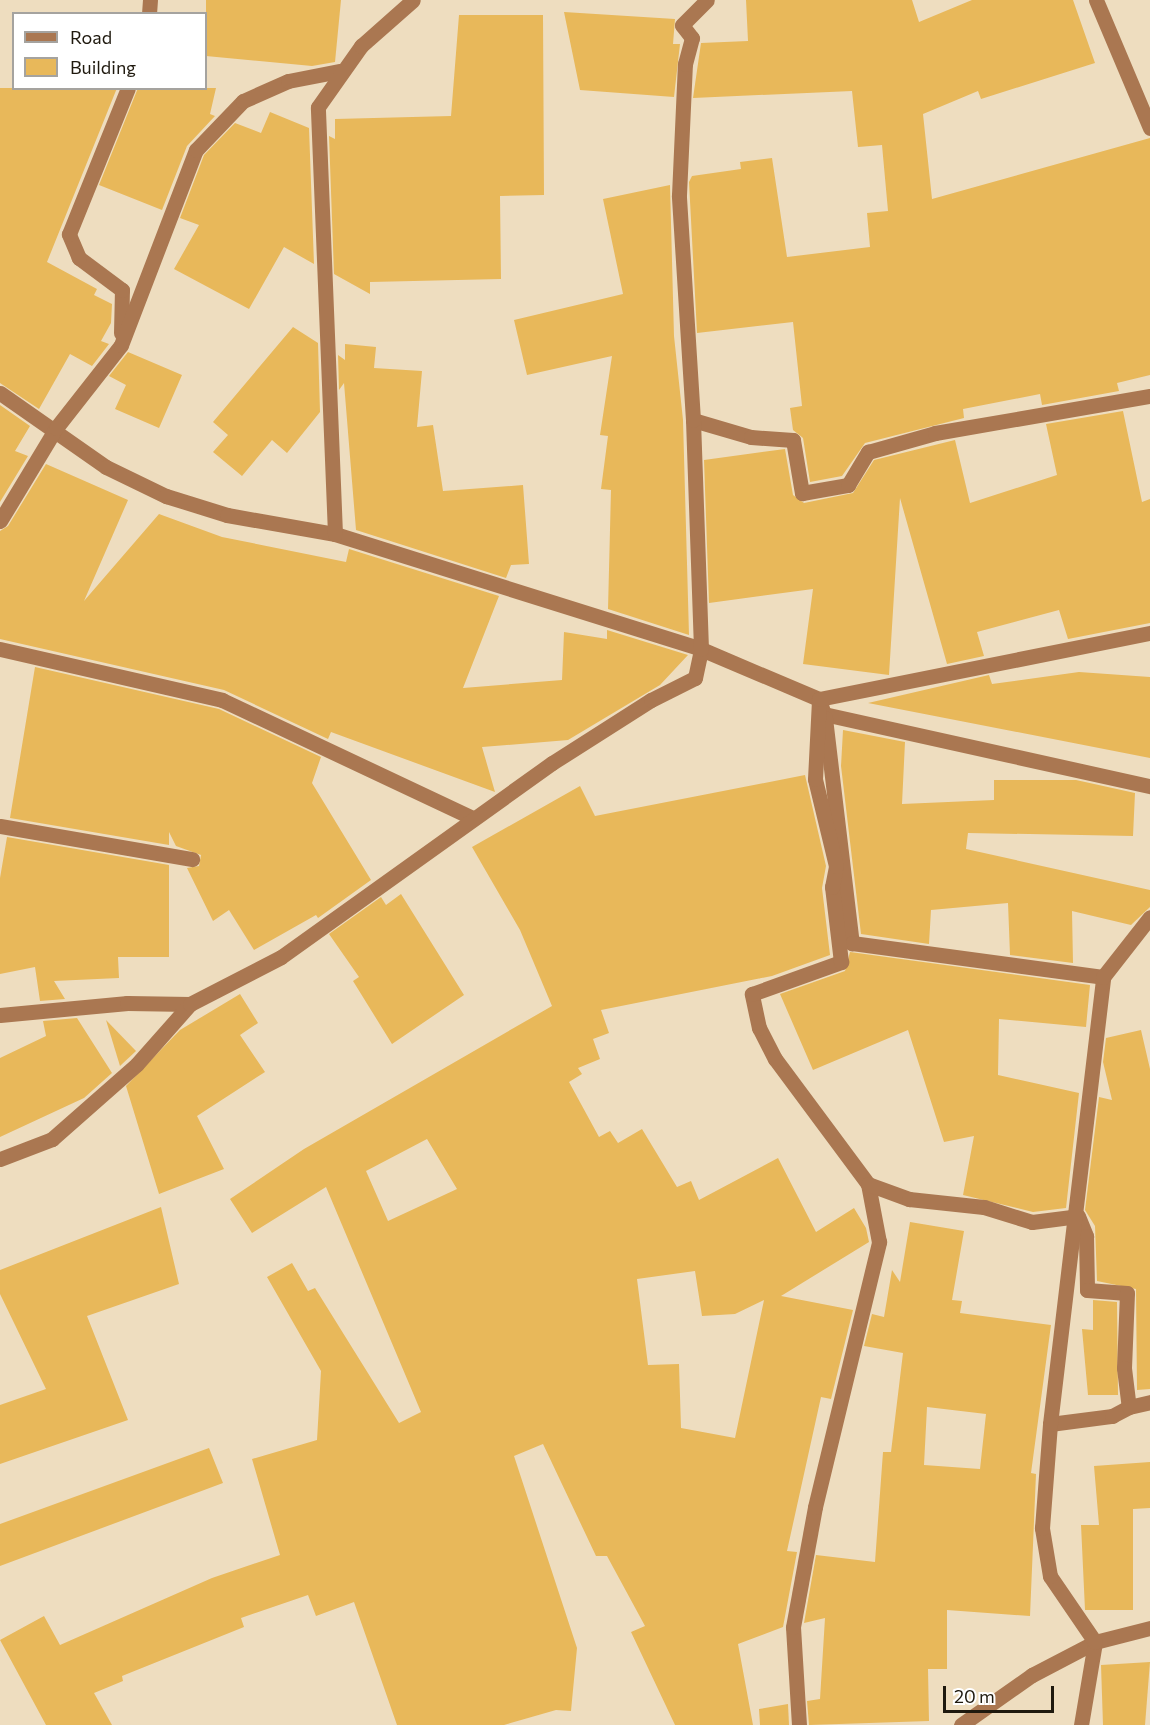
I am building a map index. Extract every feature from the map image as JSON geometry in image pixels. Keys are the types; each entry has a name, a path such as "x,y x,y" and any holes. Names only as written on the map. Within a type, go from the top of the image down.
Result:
{"street":[{"path":"335,534 318,107 340,71 413,0"},
{"path":"0,1159 52,1139 137,1064 190,1004 280,957 472,819 651,699 695,678 701,649 693,420 678,195 685,64 692,38 682,25 707,0"},
{"path":"1096,0 1150,128"},
{"path":"0,521 56,428 121,345 196,150 243,101 288,81 340,71"},
{"path":"121,345 122,290 79,258 69,234 127,90"},
{"path":"0,393 56,428 106,467 166,496 227,515 335,534 701,649 819,699 1150,633"},
{"path":"693,420 752,437 793,440 802,493 848,485 868,452 935,433 1150,396"},
{"path":"0,649 222,700 472,819"},
{"path":"819,699 824,714 852,943 1103,976"},
{"path":"799,1725 793,1627 815,1507 879,1242 868,1185 775,1059 759,1028 752,994 841,962 832,887 836,866 815,779 819,699"},
{"path":"824,714 1150,786"},
{"path":"0,826 192,859"},
{"path":"1081,1725 1095,1642 1050,1576 1042,1528 1050,1424 1071,1216 1103,976 1150,917"},
{"path":"0,1016 127,1003 190,1004"},
{"path":"868,1185 909,1199 984,1207 1032,1222 1078,1216 1086,1236 1087,1290 1127,1293 1124,1368 1129,1407"},
{"path":"1050,1424 1112,1416 1129,1407 1150,1402"},
{"path":"961,1725 1032,1676 1095,1642 1150,1628"}],"building":[{"path":"206,0 341,0 335,62 312,66 207,56"},
{"path":"746,0 912,0 919,22 972,0 1073,0 1095,63 981,99 978,91 923,114 932,199 1150,138 1150,375 1117,383 1119,391 1042,405 1040,394 963,409 964,418 865,443 842,476 810,482 803,438 793,430 790,408 802,406 793,322 697,333 689,182 692,176 741,169 740,162 772,158 787,257 870,247 867,213 888,211 882,145 858,147 852,91 693,98 701,43 748,41"},
{"path":"564,12 675,19 673,44 680,44 674,97 580,90"},
{"path":"459,15 543,15 544,195 500,196 501,279 370,282 370,294 334,274 329,136 335,139 335,119 451,116"},
{"path":"0,88 116,90 47,262 97,289 94,295 112,304 111,323 101,341 109,344 92,366 70,354 39,409 0,383"},
{"path":"216,88 210,114 215,116 187,146 162,210 99,185 137,90"},
{"path":"270,112 309,128 314,264 284,247 249,309 174,269 199,225 180,218 204,155 235,123 261,133"},
{"path":"670,185 674,336 683,420 689,635 608,609 611,490 601,489 608,436 600,435 612,356 527,375 514,320 623,294 603,199"},
{"path":"293,327 318,343 320,412 287,453 272,440 242,476 213,452 228,435 213,422"},
{"path":"345,344 376,347 374,368 422,371 417,427 433,425 443,491 523,485 529,564 511,565 506,578 356,530 344,383 339,390 338,355 345,360"},
{"path":"128,352 182,375 159,428 115,409 126,385 109,376"},
{"path":"0,405 30,426 15,451 28,456 0,502"},
{"path":"1123,411 1142,502 1150,499 1150,623 1068,639 1059,610 977,632 984,656 947,664 900,498 889,675 803,664 813,589 709,603 704,460 785,449 793,495 804,503 853,493 874,460 955,440 970,503 1057,475 1046,424"},
{"path":"46,464 128,500 84,601 159,514 222,537 346,562 349,549 499,596 463,688 562,680 564,632 607,639 607,630 688,655 660,685 568,740 482,747 495,792 331,732 328,739 224,690 0,639 0,531 8,526"},
{"path":"35,667 219,709 321,757 312,783 371,880 318,918 316,915 254,950 229,910 213,921 187,868 199,866 201,855 176,846 169,832 169,845 10,818"},
{"path":"1079,672 1150,677 1150,758 868,703 989,675 992,684"},
{"path":"843,730 905,742 902,804 994,800 994,780 1076,780 1135,793 1133,836 968,833 966,849 1150,890 1150,907 1131,925 1072,911 1073,963 1010,955 1008,903 931,910 929,944 861,934 841,766"},
{"path":"805,775 826,866 822,888 830,955 772,976 601,1010 609,1033 593,1039 600,1059 578,1068 582,1074 569,1082 599,1137 610,1131 618,1143 642,1129 677,1187 691,1181 699,1200 778,1158 816,1232 854,1208 866,1228 869,1242 781,1296 853,1310 831,1399 821,1397 787,1551 797,1552 783,1627 738,1644 753,1725 675,1725 631,1632 645,1626 607,1556 596,1556 543,1444 514,1456 577,1648 571,1711 556,1710 504,1725 397,1725 354,1602 316,1616 308,1595 241,1618 244,1627 122,1676 123,1681 94,1693 112,1725 46,1725 0,1640 44,1616 60,1645 212,1578 280,1555 252,1459 317,1440 321,1371 267,1277 292,1263 308,1291 315,1288 399,1423 421,1412 326,1187 252,1233 230,1199 304,1149 552,1006 520,930 472,847 580,786 595,816","holes":["427,1139 457,1189 388,1221 366,1171","695,1271 702,1316 735,1314 764,1300 735,1438 681,1428 679,1364 648,1365 637,1279"]},
{"path":"7,837 169,865 169,957 118,957 119,978 54,981 65,999 40,1001 35,967 0,974 0,878"},
{"path":"401,894 464,995 392,1044 353,981 359,977 329,934 381,897 386,905"},
{"path":"850,952 1090,985 1086,1027 999,1019 998,1075 1079,1093 1066,1208 1033,1212 963,1195 974,1136 944,1142 908,1030 813,1070 780,994 845,971"},
{"path":"240,994 258,1023 240,1035 265,1072 197,1116 224,1169 159,1194 126,1086 180,1030"},
{"path":"77,1018 112,1073 84,1098 0,1137 0,1058 46,1036 43,1021"},
{"path":"106,1020 136,1051 120,1066"},
{"path":"1141,1030 1150,1069 1150,1389 1137,1390 1136,1289 1097,1281 1095,1226 1085,1210 1099,1097 1112,1100 1103,1062 1106,1038"},
{"path":"161,1207 179,1284 87,1316 128,1420 0,1464 0,1405 46,1389 0,1294 0,1270"},
{"path":"910,1222 964,1231 952,1300 962,1301 960,1313 1051,1325 1031,1473 1036,1474 1030,1616 947,1610 947,1669 928,1669 929,1721 809,1725 807,1701 820,1699 825,1618 804,1623 816,1555 875,1562 883,1452 891,1452 903,1353 864,1346 872,1314 884,1317 892,1270 900,1282","holes":["927,1407 986,1414 980,1469 924,1465"]},
{"path":"1093,1300 1117,1302 1118,1395 1088,1395 1082,1329 1093,1330"},
{"path":"209,1448 223,1483 0,1566 0,1524"},
{"path":"1150,1462 1150,1508 1133,1509 1133,1610 1085,1610 1081,1525 1099,1525 1094,1466"},
{"path":"1150,1662 1145,1725 1103,1725 1101,1665"},
{"path":"788,1704 789,1725 760,1725 759,1709"}]}
